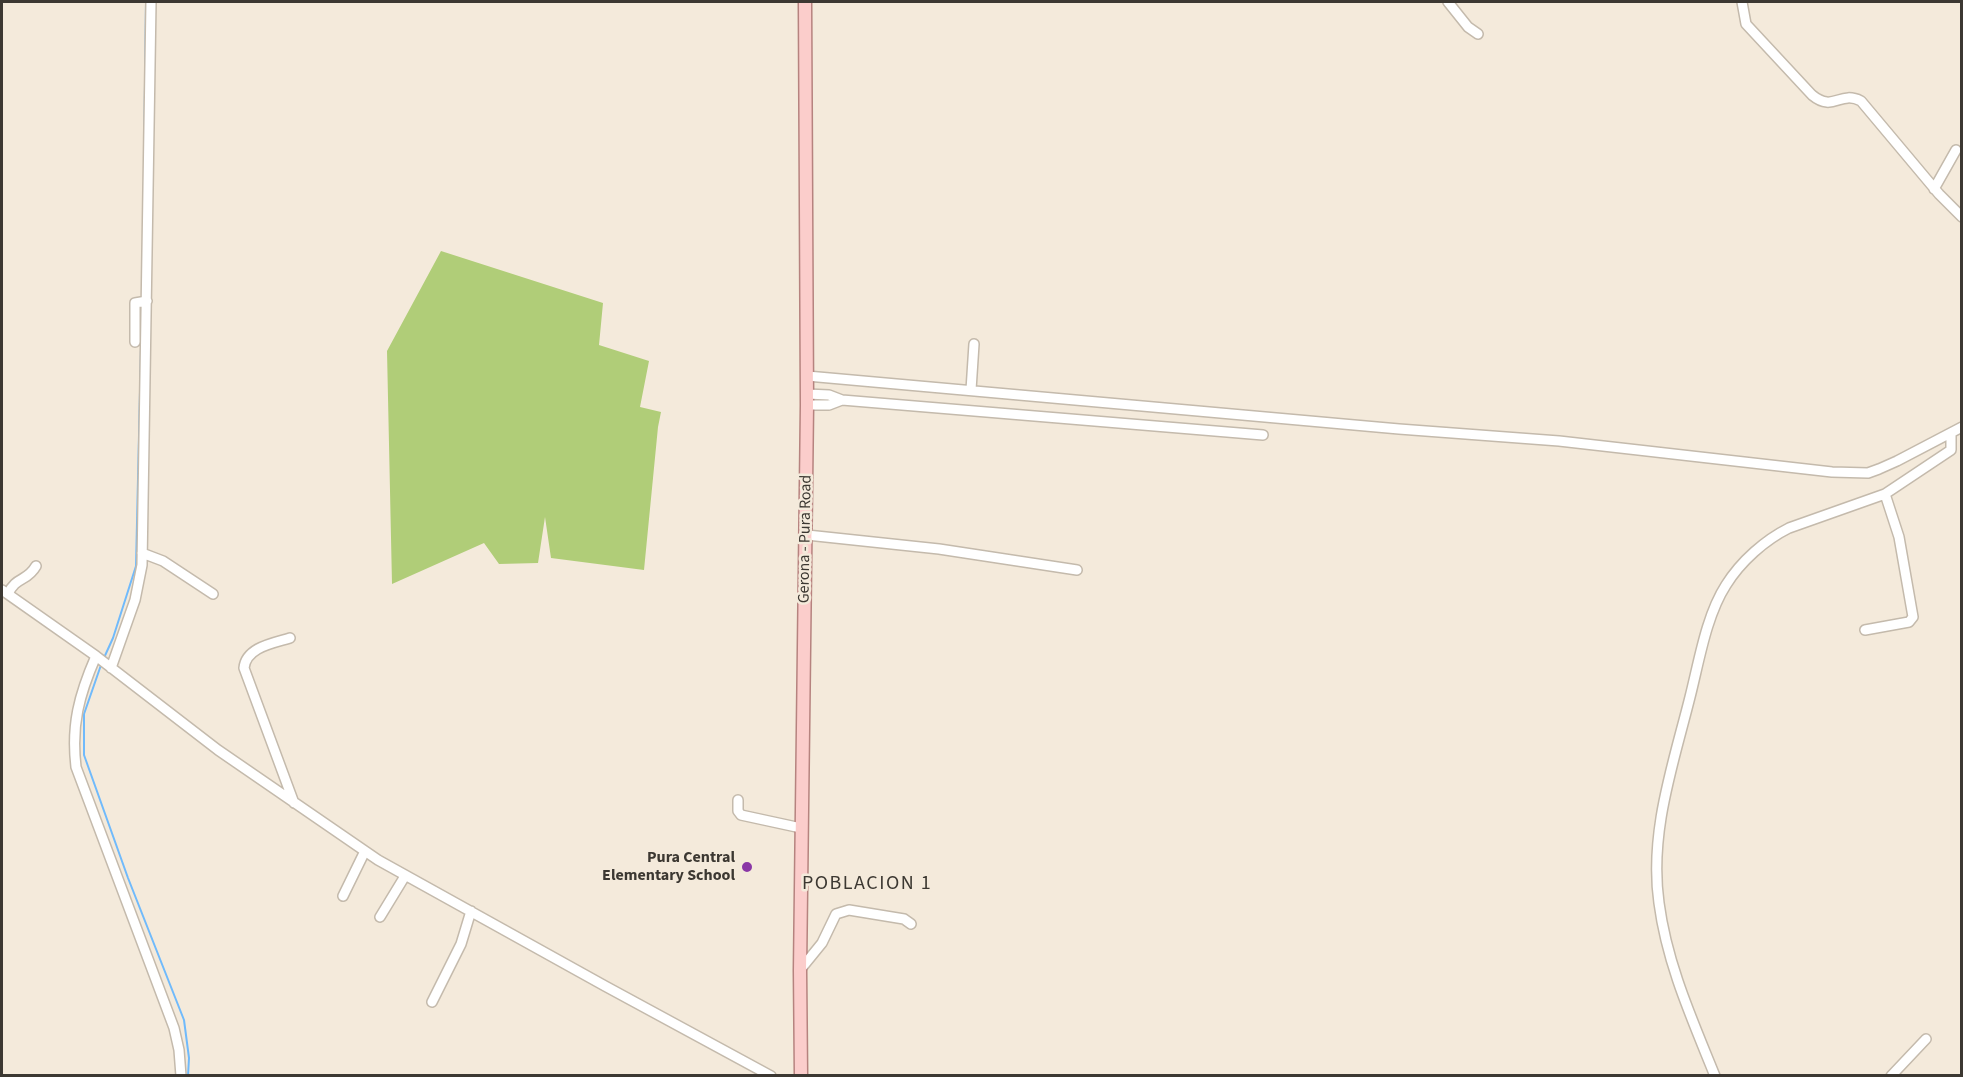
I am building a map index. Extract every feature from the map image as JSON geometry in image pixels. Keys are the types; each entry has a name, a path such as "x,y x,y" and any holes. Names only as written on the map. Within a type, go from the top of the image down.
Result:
{"main road":[{"name":"Gerona - Pura Road","path":"801,1076 801,828 807,535 805,2"}],"street":[{"path":"111,668 135,600 141,573 143,301 151,2"},
{"path":"1448,2 1468,27 1478,34"},
{"path":"1742,2 1746,24 1812,95 1824,103 1850,97 1861,101 1934,189 1962,217"},
{"path":"1934,189 1956,150"},
{"path":"135,342 134,307 135,303 143,301"},
{"path":"971,390 974,344"},
{"path":"807,376 1558,441 1832,472 1868,473 1897,461 1962,427"},
{"path":"807,399 829,405 842,400 1263,435"},
{"path":"1715,1076 1668,954 1659,902 1657,865 1660,818 1713,613 1725,586 1738,568 1777,534 1885,494 1951,450 1951,433"},
{"path":"1864,630 1908,622 1913,617 1899,537 1885,494"},
{"path":"807,535 939,549 1077,570"},
{"path":"142,553 170,566 213,594"},
{"path":"36,566 30,575 16,580 5,592 96,656 218,750 294,803 405,876 768,1075"},
{"path":"290,638 256,650 245,661 244,668 294,803"},
{"path":"96,656 77,710 74,743 76,767 174,1028 181,1076"},
{"path":"738,800 738,811 745,817 801,828"},
{"path":"343,896 365,851"},
{"path":"380,917 405,876"},
{"path":"800,970 826,936 836,914 842,910 904,919 911,924"},
{"path":"432,1002 461,944 471,911"},
{"path":"1891,1076 1926,1039"}],"green space":[{"path":"441,251 603,303 599,345 649,361 640,407 661,412 644,570 551,558 545,517 538,563 499,564 484,543 392,584 387,351"}],"waterway":[{"path":"144,167 146,2"},
{"path":"142,299 143,251"},
{"path":"103,660 113,638 136,566 142,305"},
{"path":"101,665 84,714 84,755 128,878 184,1020 189,1058 188,1076"}],"place":[{"name":"Pura Central Elementary School","path":"747,867"}],"district":[{"name":"POBLACION 1","path":"867,885"}]}
